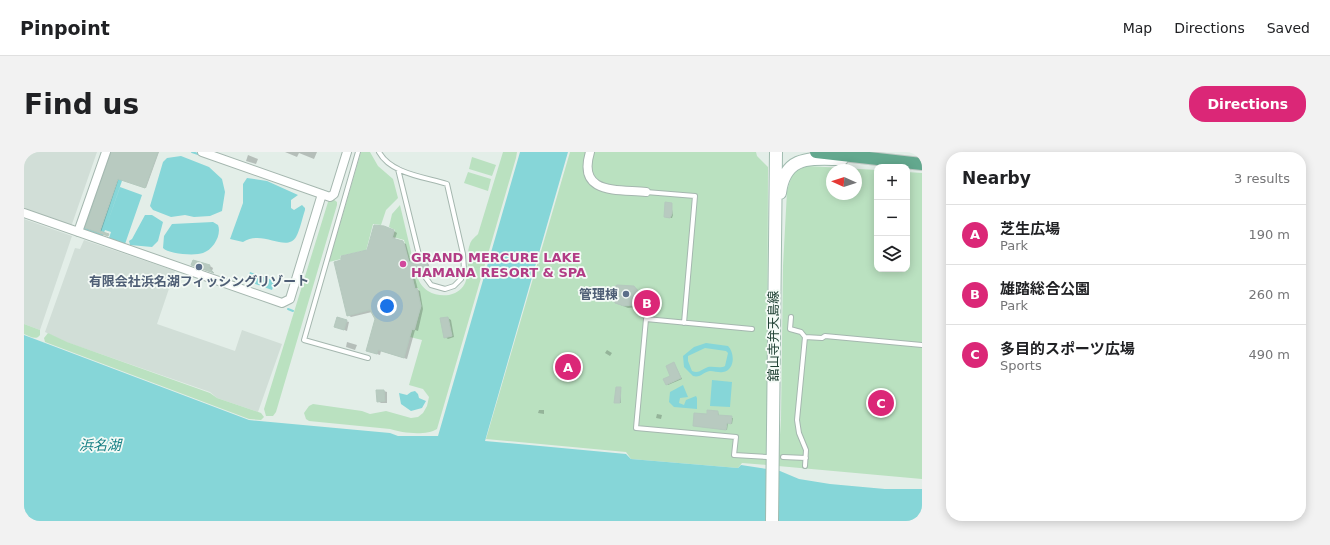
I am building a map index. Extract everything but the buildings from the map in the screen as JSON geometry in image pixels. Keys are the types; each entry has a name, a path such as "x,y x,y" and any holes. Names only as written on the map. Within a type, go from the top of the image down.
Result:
{"main road":[{"name":"舘山寺弁天島線","path":"772,521 774,458 774,247 776,152"},
{"path":"816,152 922,164"},
{"path":"774,247 781,184 784,175 790,168 798,162 807,159 871,159"}],"street":[{"path":"78,232 106,152"},
{"path":"202,152 330,197 334,194 347,152"},
{"path":"590,152 587,163 587,172 590,180 596,185 607,189 646,192"},
{"path":"24,213 282,303 290,299 322,194"}],"lane":[{"path":"358,152 304,340 368,358"},
{"path":"379,152 388,164 398,169 446,184 464,254 463,275 458,283 445,289 431,285 424,274"},
{"path":"398,169 420,259"},
{"path":"646,192 695,196 684,323"},
{"path":"791,317 790,329 801,332 805,337 797,420 799,433 806,450 805,466"},
{"path":"752,329 646,319 636,428 736,437 734,456 806,458"},
{"path":"805,337 822,338 825,336 922,345"}],"shaded area":[{"path":"26,152 97,152 71,227 24,211 24,159"},
{"path":"24,219 72,236 40,330 24,324"},
{"path":"84,240 175,271 157,324 235,351 242,330 282,344 258,412 217,398 210,392 66,342 45,332 75,248 80,249"}],"green space":[{"path":"361,152 370,152 378,166 393,179 398,198 386,210 381,225 373,224 364,259 362,251 340,256 341,259 329,262"},
{"path":"503,152 517,152 516,158 437,429 427,433 414,433 390,429 309,421 306,419 304,413 309,406 313,404 362,411 370,414 386,411 411,418 418,417 423,413 427,406 429,397 423,389 409,385 422,340 410,337 412,330 415,330 421,306 418,288 415,288 412,273 414,277 417,276 424,288 435,294 449,295 458,291 463,286 466,280 468,251 470,244 478,234"},
{"path":"570,152 756,152 757,156 768,167 767,465 742,463 738,468 631,459 626,452 486,439"},
{"path":"472,157 496,165 492,176 469,169"},
{"path":"808,166 826,167 826,200 862,200 862,169 874,170 874,272 910,272 910,172 922,173 922,479 778,466 781,419 783,266 787,191 792,175 797,170"},
{"path":"468,172 491,179 488,191 464,183"},
{"path":"333,199 337,202 337,205 276,412 273,416 266,416 264,409 328,202"},
{"path":"400,205 413,260 410,261 410,266 404,240 393,237 395,230 389,227 392,214"},
{"path":"24,324 40,330 40,335 35,338 24,334"},
{"path":"48,333 67,342 210,393 217,398 261,413 264,417 261,420 249,419 45,342 44,338"}],"water":[{"path":"107,152 132,152 106,227 120,187 142,195 125,244 109,238 111,232 105,230 102,238 80,231"},
{"name":"浜名湖","path":"520,152 568,152 485,441 626,454 631,459 738,468 741,465 780,471 799,479 830,484 885,489 922,489 922,521 24,521 24,335 249,420 390,433 398,436 438,436"},
{"path":"181,156 209,167 222,179 225,192 222,211 210,216 194,217 185,215 171,217 153,210 150,206 163,162 167,158"},
{"path":"247,178 267,181 298,195 291,200 291,208 294,210 302,205 305,210 300,228 296,237 292,241 286,243 258,238 243,242 230,239 243,203 243,184"},
{"path":"145,215 152,215 163,222 158,241 152,247 130,245 129,241 132,239"},
{"path":"213,222 218,225 219,233 216,242 207,251 199,254 182,254 170,252 163,248 164,236 172,224"},
{"path":"250,272 275,281 272,290 247,281"},
{"path":"706,343 728,346 733,357 732,365 727,371 710,371 700,376 693,376 684,367 683,356 694,347","holes":["705,348 726,351 728,353 725,366 708,367 697,372 692,371 688,361 688,356"]},
{"path":"712,380 732,382 730,407 710,406"},
{"path":"683,385 688,397 680,398 679,403 684,405 686,400 696,396 697,409 674,407 669,402 670,392"},
{"path":"415,391 419,398 426,401 422,408 411,411 401,404 399,393 407,395"}],"waterway":[{"path":"192,152 201,155"},
{"path":"288,309 293,311"}],"place":[{"name":"GRAND MERCURE LAKE HAMANA RESORT & SPA","path":"403,264"},
{"name":"有限会社浜名湖フィッシングリゾート","path":"199,267"},
{"name":"管理棟","path":"626,294"},
{"name":"雄踏総合公園","path":"647,303"},
{"name":"芝生広場","path":"568,367"},
{"name":"多目的スポーツ広場","path":"881,403"}]}
